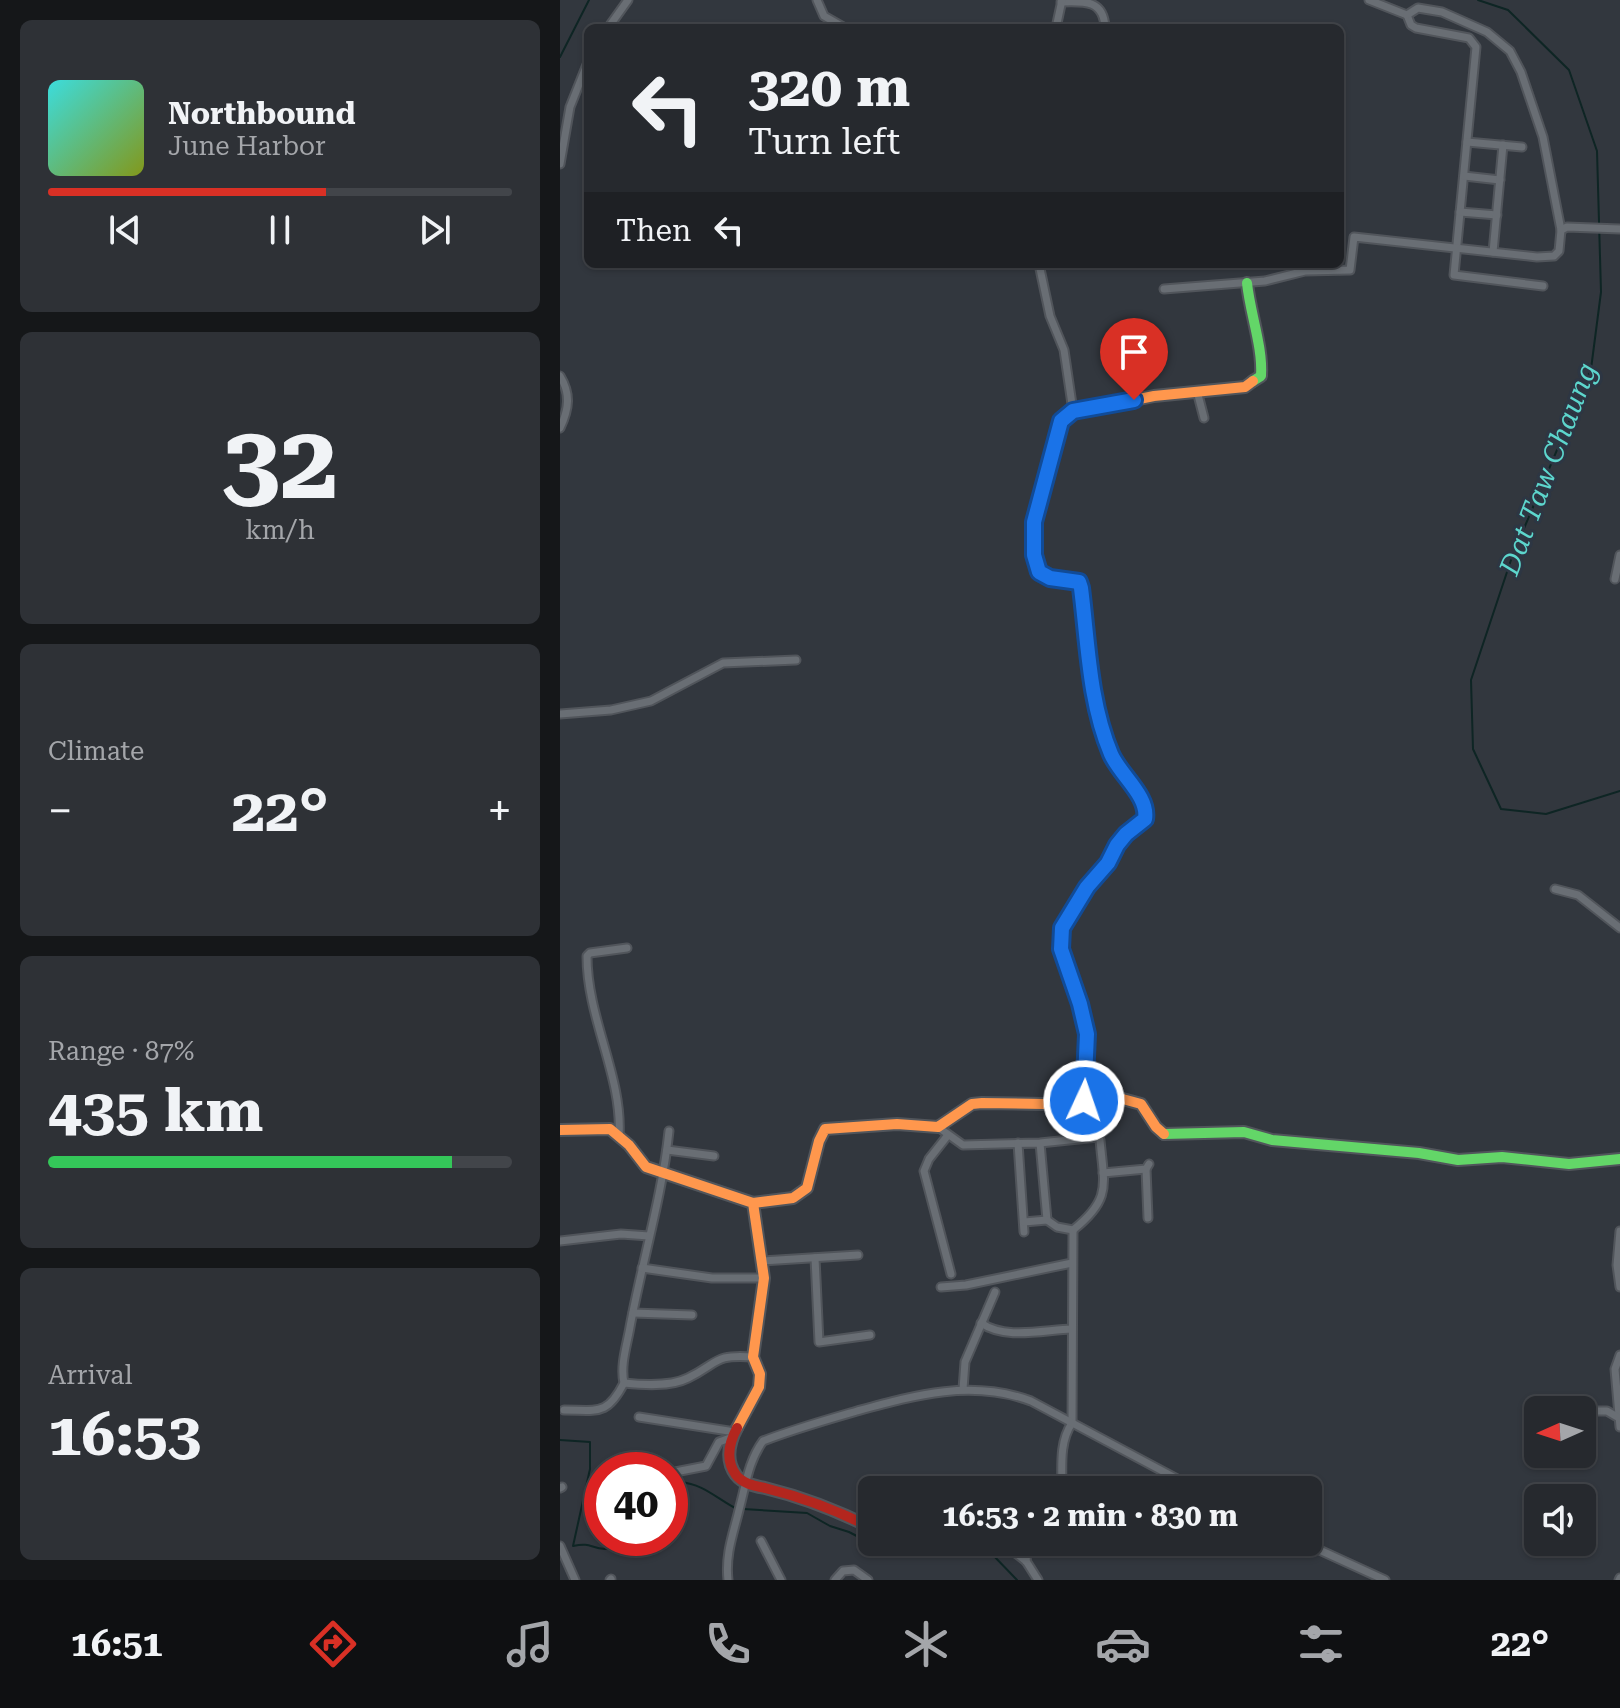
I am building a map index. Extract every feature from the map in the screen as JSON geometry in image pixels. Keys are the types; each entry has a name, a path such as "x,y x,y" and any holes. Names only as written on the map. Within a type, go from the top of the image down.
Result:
{"street":[{"path":"611,24 628,0"},
{"path":"817,0 824,16 838,24"},
{"path":"1369,0 1407,15 1411,25 1416,28 1469,38 1476,47 1454,275 1543,286"},
{"path":"1057,24 1061,1 1089,1 1097,5 1103,11 1105,24"},
{"path":"1164,289 1247,283 1305,271 1350,270 1354,237 1493,252 1554,256 1559,251 1561,230 1543,137 1521,72 1510,51 1487,32 1442,12 1418,8 1407,15"},
{"path":"560,164 570,107 584,72"},
{"path":"1467,142 1522,147"},
{"path":"1493,252 1503,145"},
{"path":"1464,176 1500,180"},
{"path":"1460,212 1497,215"},
{"path":"1561,230 1567,227 1620,229"},
{"path":"1040,268 1050,316 1064,350 1073,411"},
{"path":"1084,1101 1087,1034 1061,949 1062,928 1087,887 1108,863 1112,851 1126,834 1145,819 1147,811 1145,803 1118,767 1101,721 1090,668 1079,582 1043,576 1036,564 1034,522 1037,506 1061,421 1073,411 1197,391 1245,387 1261,376 1262,361 1250,313 1247,283"},
{"path":"560,376 568,391 568,407 560,428"},
{"path":"1197,391 1204,418"},
{"path":"1615,579 1620,555"},
{"path":"560,714 611,710 651,701 723,663 796,660"},
{"path":"1555,889 1578,895 1620,928"},
{"path":"619,1136 621,1115 591,1003 587,960 590,953 627,948"},
{"path":"938,1127 972,1104 1119,1098 1136,1101 1165,1134 1244,1132 1272,1140 1419,1153 1458,1160 1502,1157 1569,1164 1620,1159"},
{"path":"561,1127 610,1129 646,1167 753,1203 793,1198 807,1188 825,1129 897,1124 938,1127 963,1145 1040,1143 1098,1137 1104,1191 1100,1203 1087,1219 1073,1230 1057,1227 1047,1220 1024,1222"},
{"path":"564,1410 596,1410 608,1406 624,1383 623,1365 664,1173 669,1131"},
{"path":"948,1135 929,1159 924,1171 951,1274"},
{"path":"1018,1143 1024,1232"},
{"path":"1040,1143 1047,1220"},
{"path":"667,1150 714,1156"},
{"path":"1103,1173 1148,1166 1148,1218"},
{"path":"753,1203 764,1278 753,1357 760,1374 758,1392 733,1435 732,1469 745,1483 836,1509 858,1521"},
{"path":"1062,1476 1065,1433 1072,1423 1073,1230"},
{"path":"1620,1231 1617,1265 1620,1287"},
{"path":"560,1241 621,1234 649,1236"},
{"path":"761,1261 858,1255"},
{"path":"815,1258 819,1342 870,1335"},
{"path":"941,1287 966,1285 1072,1263"},
{"path":"642,1268 712,1278 764,1278"},
{"path":"963,1389 965,1362 995,1292"},
{"path":"633,1313 692,1315"},
{"path":"981,1323 990,1330 1004,1333 1072,1329"},
{"path":"1620,1355 1615,1369 1620,1427"},
{"path":"624,1383 676,1382 724,1356 753,1357"},
{"path":"728,1580 728,1546 756,1450 763,1441 898,1400 963,1389 1014,1395 1172,1476"},
{"path":"1596,1411 1607,1411 1619,1418"},
{"path":"639,1417 733,1435"},
{"path":"688,1470 706,1466 719,1442 733,1435"},
{"path":"761,1541 781,1580"},
{"path":"560,1546 575,1580"},
{"path":"1322,1551 1385,1580"},
{"path":"1019,1556 1038,1580"},
{"path":"1026,1561 1027,1556"},
{"path":"835,1580 843,1571 854,1570 868,1580"}],"waterway":[{"path":"560,57 589,0"},
{"name":"Dat Taw Chaung","path":"1478,0 1508,10 1569,70 1597,151 1601,292 1591,369 1512,557 1471,680 1473,749 1501,809 1546,814 1620,791"},
{"path":"560,1440 590,1442 590,1452"},
{"path":"688,1483 737,1509"},
{"path":"584,1496 573,1546 584,1545"},
{"path":"743,1509 807,1513 858,1537"},
{"path":"994,1556 1017,1580"}],"traffic: fast":[{"path":"1247,283 1261,365 1261,376 1253,381"},
{"path":"1084,1101 1087,1034 1061,949 1062,928 1087,887 1108,863 1117,845 1145,819 1137,792 1116,761 1101,722 1085,623"},
{"path":"1164,1134 1244,1132 1272,1140 1419,1153 1458,1160 1502,1157 1569,1164 1620,1159"}],"traffic: slow":[{"path":"1085,623 1079,582 1043,576 1034,555 1034,522 1058,429 1070,413 1154,396 1245,387 1253,381"},
{"path":"753,1203 793,1198 807,1188 825,1129 897,1124 938,1127 972,1104 1044,1104 1119,1098 1141,1104 1164,1134"},
{"path":"560,1130 610,1129 629,1145 646,1167 753,1203 764,1278 753,1357 760,1374 759,1387 737,1428"}],"traffic: jam":[{"path":"737,1428 729,1457 736,1475 742,1481 820,1505 858,1522"}],"route":[{"path":"1084,1101 1087,1034 1061,949 1062,928 1087,887 1108,863 1112,851 1126,834 1145,819 1147,811 1145,803 1111,754 1101,721 1090,668 1079,582 1050,578 1039,572 1034,555 1034,522 1061,421 1073,411 1134,400"}]}
